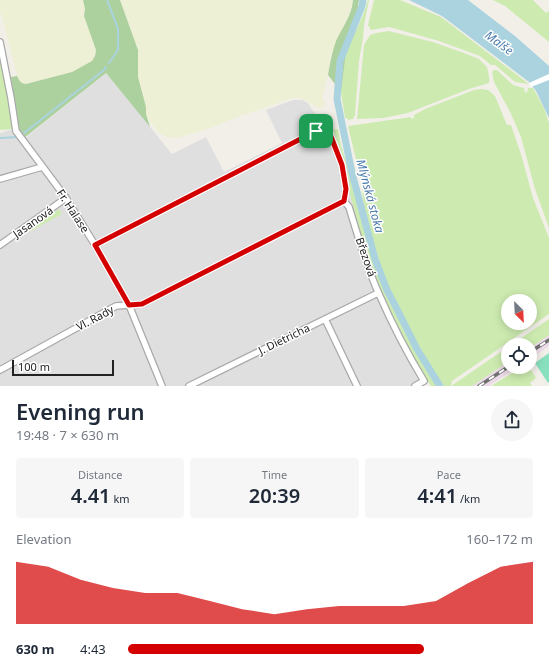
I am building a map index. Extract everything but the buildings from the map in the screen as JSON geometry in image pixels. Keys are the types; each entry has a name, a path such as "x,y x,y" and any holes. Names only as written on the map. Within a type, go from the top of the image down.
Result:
{"street":[{"name":"Fr. Halase","path":"0,42 16,131 66,198 95,245 129,305 162,386"},
{"path":"95,245 316,131 329,129 342,165 346,189 344,201"},
{"path":"0,179 42,167"},
{"name":"Jasanová","path":"0,245 66,198"},
{"name":"Březová","path":"344,201 350,207 365,258 378,293 408,354 424,381 415,386"},
{"name":"Vl. Rady","path":"0,370 116,306 142,304 344,201"},
{"name":"J. Dietricha","path":"189,386 378,293"},
{"path":"325,319 358,386"}],"shaded area":[{"path":"106,73 172,154 206,137 224,172 282,143 266,110 293,100 302,100 308,103 313,111 326,122 332,122 378,293 424,381 415,386 0,386 0,133 13,129 25,138"},
{"path":"549,333 549,346 537,354 537,341"},
{"path":"501,365 501,374 507,374 489,386 471,386"}],"green space":[{"path":"0,0 83,0 85,9 84,16 96,50 94,58 89,63 72,72 26,84 21,83 17,76 0,11"},
{"path":"83,0 120,0 138,50 138,77 150,127 106,73 24,138 19,131 11,77 17,76 21,83 26,84 72,72 92,61 96,50 84,16 85,9"},
{"path":"120,0 353,0 349,14 331,56 322,98 326,105 320,109 304,100 293,98 208,129 174,138 166,137 159,133 147,118 146,107 138,77 138,50"},
{"path":"353,0 359,0 358,6 362,6 355,33 346,53 341,92 328,75 336,41 349,16"},
{"path":"368,0 359,61 355,115 353,119 348,120 345,118 341,92 346,53"},
{"path":"374,0 400,0 441,17 529,84 515,82 495,65 491,65 480,56 439,41 389,27 371,30 368,25"},
{"path":"493,0 533,0 546,13 549,11 549,42 505,6"},
{"path":"389,31 433,42 479,59 487,67 489,83 469,89 408,113 383,118 357,119 364,45 370,35"},
{"path":"0,55 6,82 13,129 0,130"},
{"path":"497,70 513,85 524,88 525,92 527,93 528,88 533,88 544,108 549,123 549,228 535,189 521,137 494,82 492,72"},
{"path":"474,90 488,90 495,96 507,125 511,125 521,154 533,198 549,238 549,314 537,322 537,294 501,294 501,330 526,330 514,338 501,338 501,347 452,381 451,386 444,386 417,344 405,323 385,278 363,204 361,179 348,126 411,117 411,119 414,118 414,115 425,109"},
{"path":"338,129 341,145 374,260 392,303 419,355 438,386 431,386 423,373 407,346 380,289 366,250 346,177 331,134 332,130"},
{"path":"59,209 62,214 23,235"},
{"path":"549,319 549,335 537,343 537,338 521,338 533,330 537,330 537,327"},
{"path":"501,352 501,367 472,386 451,386"},
{"path":"549,353 548,383 537,366 537,362"},
{"path":"511,374 533,374 536,378 530,383 532,386 491,386"}],"water":[{"name":"Malše","path":"409,0 468,0 515,36 549,66 549,118 536,91 529,82 442,16"}],"pier":[{"path":"549,74 549,80 531,87 529,83"}],"waterway":[{"path":"107,0 118,29 118,50 109,63"},
{"name":"Mlýnská stoka","path":"363,0 340,61 337,99 352,173 375,259 387,290 417,349 440,386"},
{"path":"0,138 19,137 106,67"}],"railway":[{"path":"537,348 549,340"},
{"path":"479,386 501,372"}],"route":[{"path":"329,129 342,165 346,189 344,201 142,304 129,305 95,245 316,131 329,129"}]}
